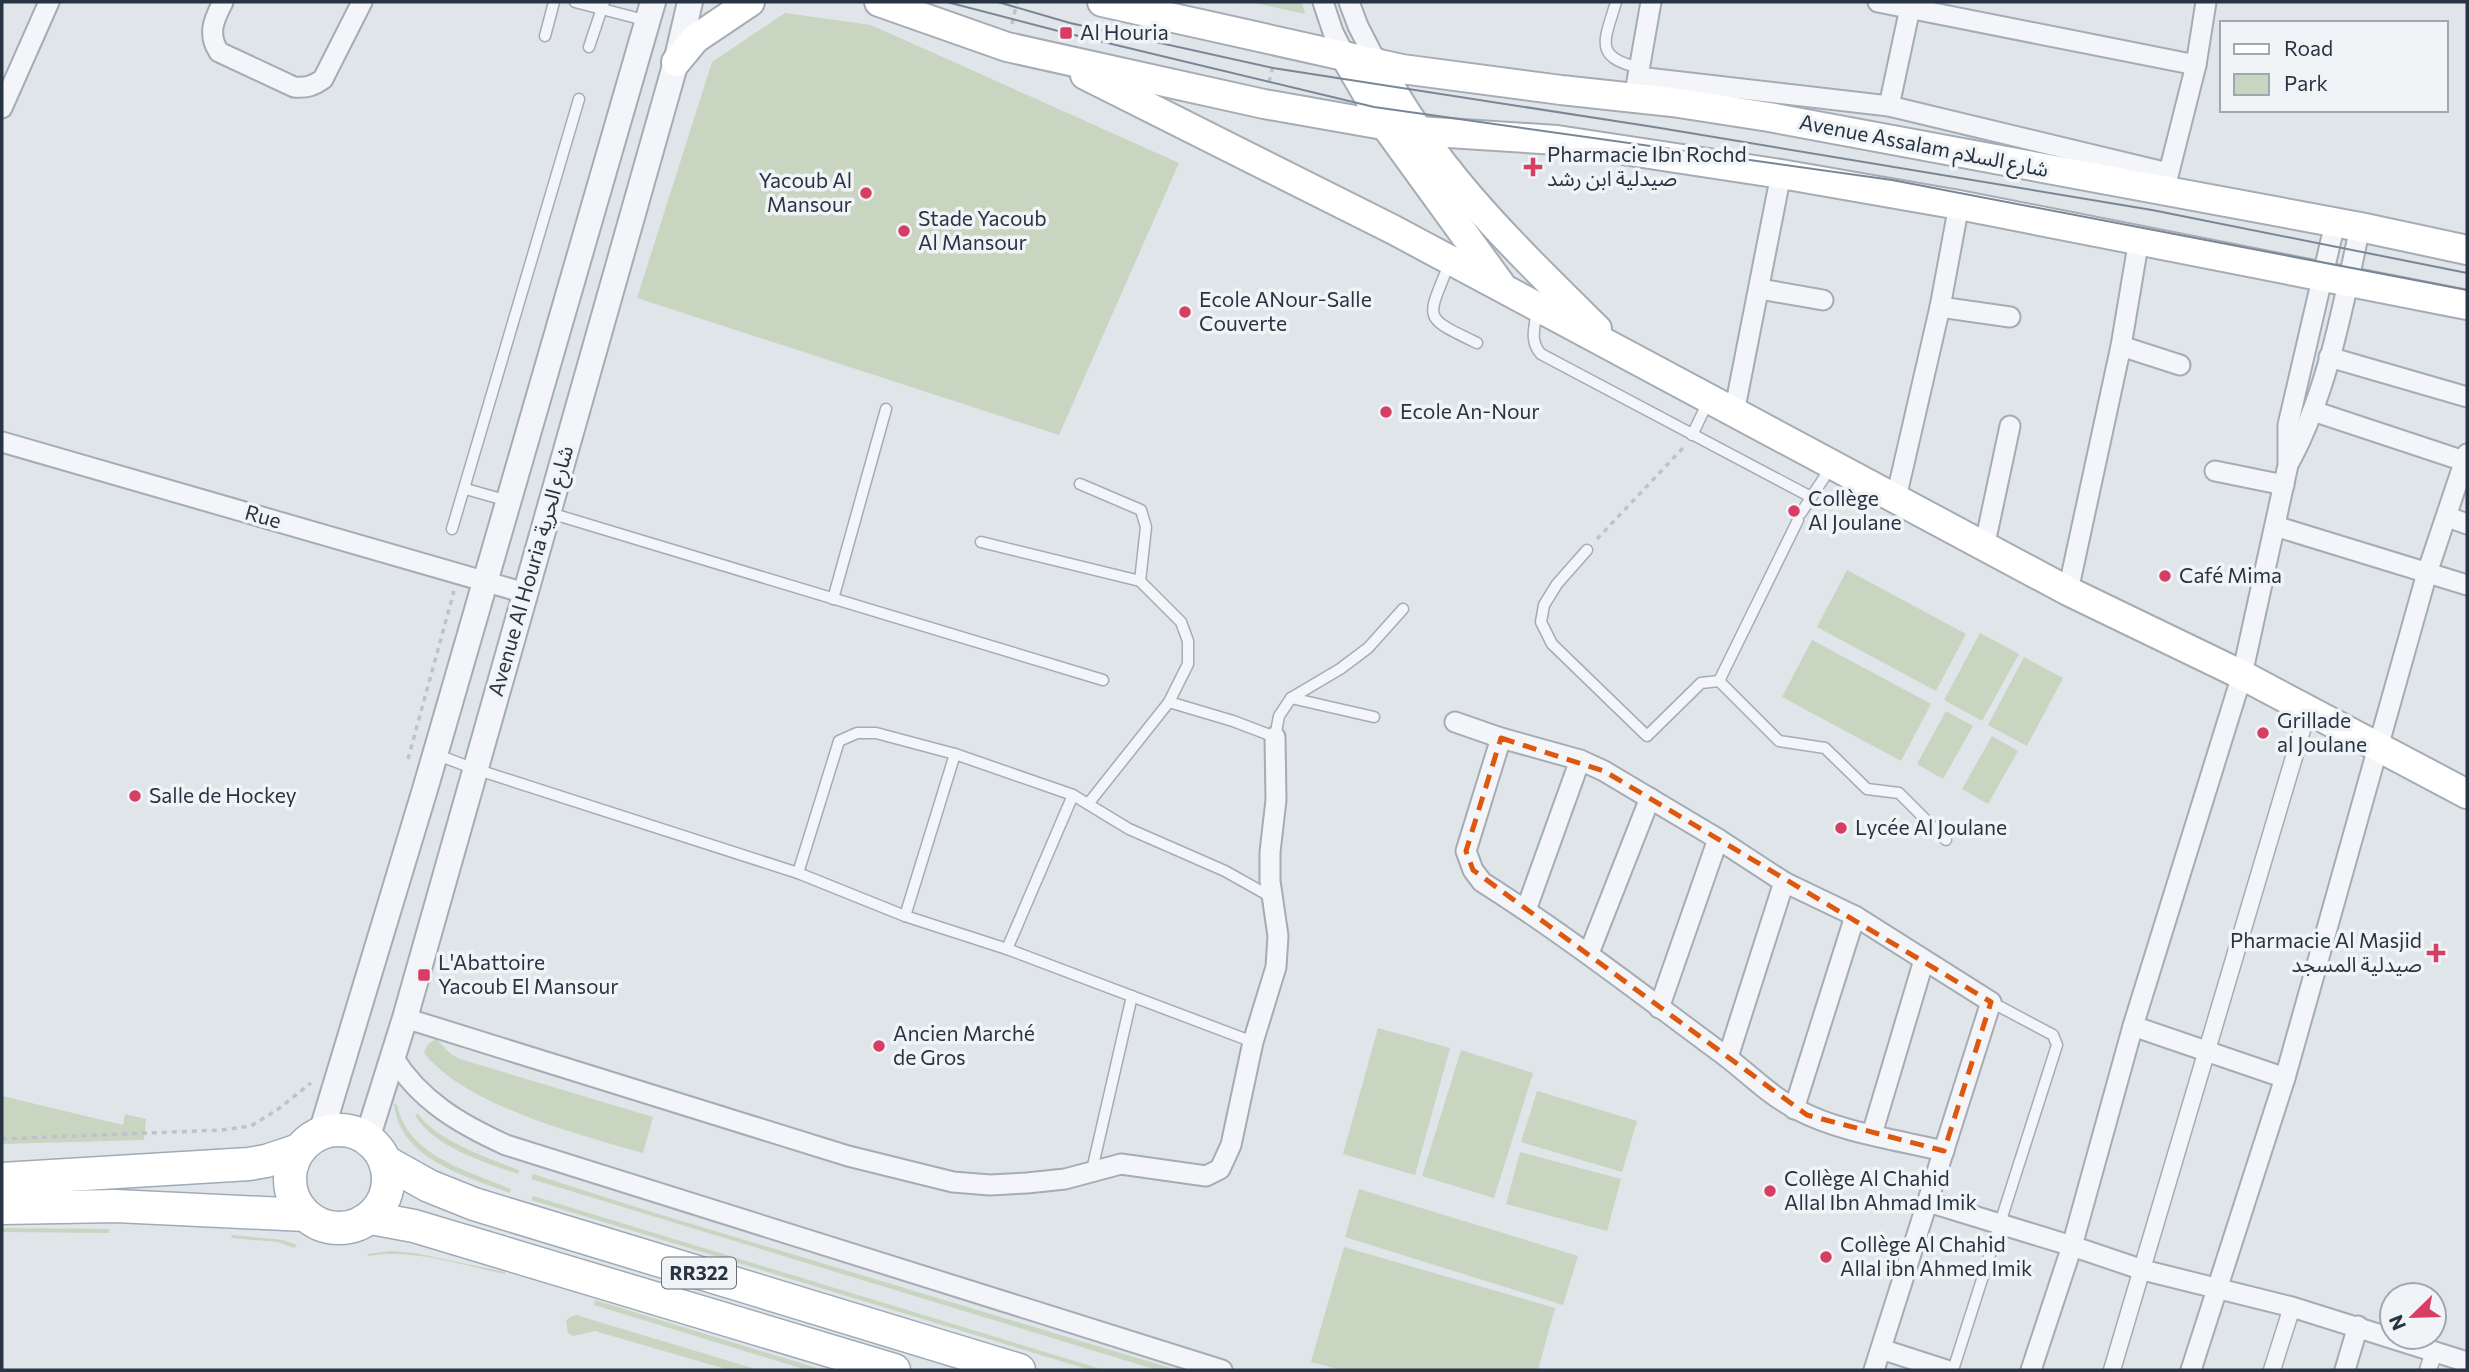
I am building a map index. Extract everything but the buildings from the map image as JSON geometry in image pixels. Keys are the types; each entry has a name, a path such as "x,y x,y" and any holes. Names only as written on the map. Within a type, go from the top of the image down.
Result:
{"main road":[{"path":"676,62 695,39 750,2"},
{"path":"879,2 1007,47 1264,104 1417,131 1556,140 1781,174 2139,239 2467,305"},
{"name":"Avenue Assalam شارع السلام","path":"1102,2 1402,69 1637,81 1782,120 2166,182 2467,250"},
{"path":"1048,56 1451,261 1896,498 1984,548 2242,675 2467,793"},
{"path":"1345,56 1385,125 1505,290"},
{"path":"1377,63 1403,111 1482,215 1619,351"},
{"name":"RR322","path":"2,1179 249,1164 283,1156 310,1142 345,1130 429,1186 474,1204 1019,1370"},
{"path":"310,1142 293,1163 290,1176 296,1203 305,1214 326,1227 338,1229 361,1224 372,1217 381,1206 389,1177 377,1151"},
{"path":"2,1208 116,1206 305,1214"},
{"name":"RR322","path":"372,1217 414,1226 894,1370"}],"street":[{"path":"2,108 49,2"},
{"path":"223,2 214,19 212,36 219,52 295,87 304,88 323,79 362,2"},
{"name":"Avenue Al Houria شارع الحرية","path":"377,1151 393,1057 691,2"},
{"path":"1323,2 1328,20 1345,56"},
{"path":"1349,2 1377,63"},
{"path":"1651,2 1637,81 1889,106 2166,182 2196,65 2206,2"},
{"path":"1878,2 1921,7 2196,65"},
{"path":"1889,106 1921,7"},
{"name":"Avenue Al Houria شارع الحرية","path":"310,1142 435,754 651,11"},
{"path":"1734,413 1781,174"},
{"path":"1896,498 1940,307 1959,205"},
{"path":"2031,1370 2072,1246 2133,1026 2242,675 2286,475 2288,425 2335,278 2347,225"},
{"path":"2068,591 2120,346 2139,239"},
{"path":"2286,475 2306,431 2329,357 2335,278"},
{"path":"1760,289 1823,300"},
{"path":"1940,307 2010,317"},
{"path":"2120,346 2180,365"},
{"path":"2329,357 2467,397"},
{"path":"2191,1370 2285,1078 2427,573 2467,459 2313,411"},
{"path":"1984,548 2010,426"},
{"name":"Rue","path":"2,442 524,593"},
{"path":"2215,471 2286,475"},
{"path":"2448,517 2467,524"},
{"path":"2276,526 2467,585"},
{"path":"2112,1370 2308,710"},
{"path":"1454,722 1580,760 1650,798 1784,882 1855,916 1991,1002 1874,1370"},
{"path":"405,1018 848,1156 953,1182 990,1185 1065,1179 1121,1164 1206,1176 1220,1169 1231,1145 1253,1042 1276,967 1278,936 1270,881 1270,852 1276,800 1275,737"},
{"path":"1501,738 1466,850 1473,870 1482,882 1589,953 1760,1085 1794,1108 1823,1120 1944,1151"},
{"path":"1526,910 1580,760"},
{"path":"1589,953 1650,798"},
{"path":"1659,1008 1718,839"},
{"path":"1728,1058 1784,882"},
{"path":"1794,1108 1855,916"},
{"path":"1872,1133 1924,960"},
{"path":"2133,1026 2285,1078"},
{"path":"393,1057 419,1092 437,1108 506,1145 1222,1370"},
{"path":"1928,1202 2186,1283 2218,1288 2358,1326 2431,1361 2467,1362"},
{"path":"2272,1370 2292,1307"},
{"path":"2345,1370 2358,1326"},
{"path":"1881,1349 1946,1370"}],"lane":[{"path":"545,36 554,2"},
{"path":"575,2 651,11"},
{"path":"1616,2 1605,39 1606,50 1637,81"},
{"path":"589,47 603,5"},
{"path":"453,529 579,99"},
{"path":"1451,261 1432,307 1434,318 1441,326 1477,343"},
{"path":"1538,308 1533,338 1534,347 1541,354 1811,497"},
{"path":"1692,435 1710,400"},
{"path":"833,599 886,409"},
{"path":"1719,681 1800,517 1832,465"},
{"path":"1080,484 1141,510 1146,527 1140,581"},
{"path":"466,489 508,501"},
{"path":"548,513 1102,680"},
{"path":"981,541 1140,581 1181,622 1188,641 1188,664 1169,702 1088,804"},
{"path":"1587,550 1557,584 1544,605 1541,622 1552,644 1647,736 1701,683 1719,681"},
{"path":"1169,702 1233,720 1275,737 1279,716 1291,698 1340,669 1368,648 1403,609"},
{"path":"1719,681 1779,741 1825,748 1867,789 1899,793 1946,840"},
{"path":"1291,698 1374,717"},
{"path":"798,873 839,741 857,733 876,733 955,754 1073,795 1129,828 1225,870 1273,898"},
{"path":"435,754 798,873 905,916 1007,950 1253,1042"},
{"path":"905,916 955,754"},
{"path":"1007,950 1073,795"},
{"path":"1092,1170 1132,996"},
{"path":"1953,1370 2057,1045 2053,1035 1991,1002"}],"path":[{"path":"1587,550 1674,459 1692,435"},
{"path":"2,1139 222,1130 250,1126 277,1110"}],"highlighted area":[{"path":"1501,738 1604,771 1991,1002 1944,1151 1807,1115 1473,870 1466,851"}],"green space":[{"path":"1250,2 1302,2 1305,14"},
{"name":"Stade Yacoub Al Mansour","path":"785,13 871,25 1179,163 1059,435 637,298 712,62"},
{"path":"1847,570 1966,634 1936,691 1817,627"},
{"path":"1980,633 2019,654 1982,721 1944,700"},
{"path":"1812,640 1931,704 1901,761 1782,697"},
{"path":"2024,657 2063,678 2027,746 1988,725"},
{"path":"1946,711 1973,726 1943,779 1917,764"},
{"path":"1992,736 2018,751 1988,804 1962,789"},
{"path":"1378,1028 1450,1048 1415,1175 1343,1154"},
{"path":"436,1039 460,1059 653,1117 643,1153 525,1116 467,1088 443,1072 424,1053 428,1044"},
{"path":"1461,1050 1533,1073 1494,1198 1422,1176"},
{"path":"1537,1091 1637,1121 1622,1172 1521,1142"},
{"path":"2,1096 123,1125 125,1114 146,1119 144,1140 2,1144"},
{"path":"394,1104 397,1105 403,1123 413,1137 427,1149 459,1168 511,1189 510,1193 456,1172 422,1152 408,1139 399,1123"},
{"path":"418,1114 450,1140 519,1170 518,1174 476,1159 447,1144 423,1126 415,1115"},
{"path":"1520,1152 1621,1179 1607,1231 1506,1204"},
{"path":"533,1174 1177,1370 1157,1370 531,1179"},
{"path":"1359,1189 1578,1256 1563,1305 1345,1237"},
{"path":"533,1196 1104,1370 1090,1370 531,1200"},
{"path":"2,1228 109,1229 109,1233 2,1232"},
{"path":"232,1235 283,1240 297,1245 294,1248 278,1242 231,1238"},
{"path":"1344,1247 1555,1308 1538,1370 1341,1370 1311,1362"},
{"path":"391,1251 415,1253 505,1274 419,1256 367,1254"},
{"path":"595,1300 823,1370 807,1370 594,1305"},
{"path":"576,1315 759,1370 729,1370 595,1331 573,1336 568,1333 566,1321"}],"tram line":[{"path":"947,2 1374,107 1892,180 2467,290"},
{"path":"998,2 1070,23 1273,68 1654,127 2152,210 2467,273"}],"place":[{"name":"Al Houria","path":"1066,33"},
{"name":"Pharmacie Ibn Rochd صيدلية ابن رشد","path":"1533,167"},
{"name":"Yacoub Al Mansour","path":"866,193"},
{"name":"Stade Yacoub Al Mansour","path":"904,231"},
{"name":"Ecole ANour-Salle Couverte","path":"1185,312"},
{"name":"Ecole An-Nour","path":"1386,412"},
{"name":"Collège Al Joulane","path":"1794,511"},
{"name":"Café Mima","path":"2165,576"},
{"name":"Grillade al Joulane","path":"2263,733"},
{"name":"Salle de Hockey","path":"135,796"},
{"name":"Lycée Al Joulane","path":"1841,828"},
{"name":"Pharmacie Al Masjid صيدلية المسجد","path":"2436,953"},
{"name":"L'Abattoire Yacoub El Mansour","path":"424,975"},
{"name":"Ancien Marché de Gros","path":"879,1046"},
{"name":"Collège Al Chahid Allal Ibn Ahmad Imik","path":"1770,1191"},
{"name":"Collège Al Chahid Allal ibn Ahmed Imik","path":"1826,1257"}]}
